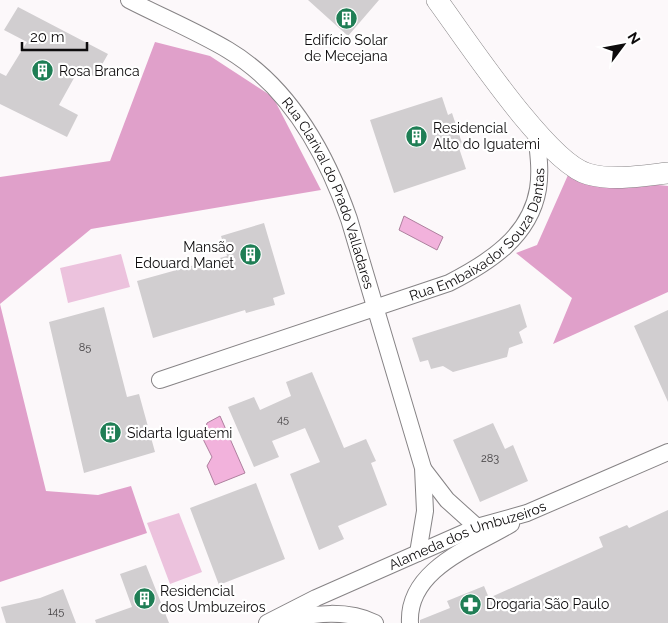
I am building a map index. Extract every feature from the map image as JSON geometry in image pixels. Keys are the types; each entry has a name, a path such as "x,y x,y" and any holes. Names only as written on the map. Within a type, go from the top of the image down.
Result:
{"street":[{"name":"Rua Clarival do Prado Valladares","path":"129,0 228,50 259,73 288,102 315,140 336,182 376,308 423,468 425,511 418,553"},
{"path":"436,0 536,132 562,159 586,174 610,178 668,173"},
{"name":"Rua Embaixador Souza Dantas","path":"160,380 449,283 481,267 504,249 520,230 532,207 538,190 539,162 536,132"},
{"name":"Alameda dos Umbuzeiros","path":"269,622 316,598 478,527 527,513 668,452"},
{"name":"Rua Clarival do Prado Valladares","path":"423,468 447,500 478,527"},
{"path":"410,623 414,597 424,578 446,560 527,513"},
{"path":"269,622 313,615 343,614 365,618 375,623"}],"shaded area":[{"path":"155,42 210,56 273,97 321,190 91,229 0,304 0,177 110,161"},
{"path":"568,175 668,186 668,292 553,344 572,298 516,253 537,245"},
{"path":"404,216 443,237 437,250 399,230"},
{"path":"121,254 130,287 68,303 60,268"},
{"path":"0,304 46,491 98,495 131,486 147,533 0,582"},
{"path":"220,416 245,473 215,485 207,466 212,457 203,439 207,423"},
{"path":"179,513 202,572 170,584 147,523"}],"building":[{"name":"Edifício Solar de Mecejana","path":"308,0 379,0 348,36"},
{"name":"Rosa Branca","path":"18,7 108,54 95,77 79,69 59,105 78,115 67,137 0,104 0,73 6,76 27,42 4,30"},
{"name":"Residencial Alto do Iguatemi","path":"442,97 448,115 452,113 463,146 459,148 466,169 394,193 370,120"},
{"path":"264,223 285,294 273,298 275,305 246,313 245,310 153,338 137,281 227,256 221,236"},
{"path":"520,304 527,327 519,332 523,343 509,348 507,357 453,372 443,366 431,369 428,360 420,362 412,338"},
{"path":"104,307 127,397 139,394 155,452 84,473 49,322"},
{"path":"668,310 668,402 634,326"},
{"path":"312,372 344,448 366,439 376,461 371,463 387,505 338,526 344,539 319,550 290,474 320,462 305,428 272,441 279,457 254,467 228,407 254,397 260,410 291,396 286,382"},
{"path":"493,423 505,449 513,445 528,481 480,502 453,440"},
{"path":"256,483 285,559 219,585 190,508"},
{"path":"668,510 668,623 420,623 420,620 450,608 447,601 484,586 489,598 603,547 599,537 627,525 629,528"},
{"name":"Residencial dos Umbuzeiros","path":"146,565 169,623 96,623 95,620 132,607 120,574"},
{"path":"63,589 76,623 6,623 1,607 40,598"}],"place":[{"name":"Edifício Solar de Mecejana","path":"346,18"},
{"name":"Rosa Branca","path":"43,71"},
{"name":"Residencial Alto do Iguatemi","path":"417,136"},
{"name":"Mansão Edouard Manet","path":"250,255"},
{"name":"Sidarta Iguatemi","path":"111,433"},
{"name":"Residencial dos Umbuzeiros","path":"144,599"},
{"name":"Drogaria São Paulo","path":"470,604"}]}
